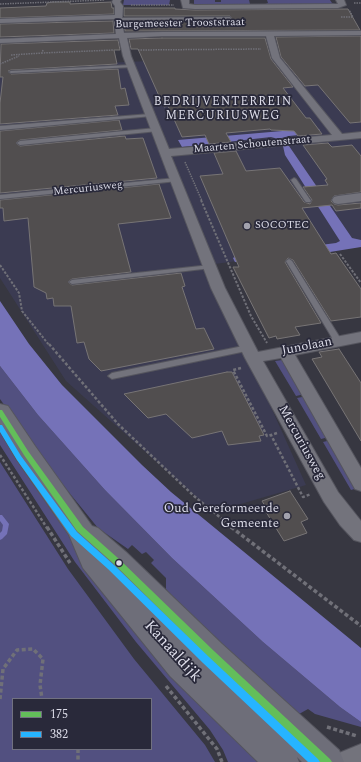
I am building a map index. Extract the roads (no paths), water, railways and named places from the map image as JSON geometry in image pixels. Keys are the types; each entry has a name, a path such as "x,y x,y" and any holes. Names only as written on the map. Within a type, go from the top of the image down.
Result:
{"main road":[{"name":"Kanaaldijk","path":"0,412 26,453 80,529 94,559 181,665 282,762"},
{"name":"Kanaaldijk","path":"80,529 116,561 211,654 327,762"}],"street":[{"path":"186,3 260,7 338,6 342,5 340,0"},
{"name":"Mercuriusweg","path":"118,2 120,15 118,18 125,50 210,267 234,323 326,488 339,508 361,534"},
{"path":"0,21 118,18"},
{"path":"266,31 276,58 339,137"},
{"name":"Burgemeester Trooststraat","path":"0,41 266,31 361,33"},
{"name":"Maarten Schoutenstraat","path":"165,153 361,135"},
{"path":"338,200 361,197"},
{"name":"Junolaan","path":"252,357 361,337"},
{"path":"279,352 361,484"},
{"path":"348,762 361,756"}],"lane":[{"path":"118,18 230,18"},
{"path":"11,72 131,66"},
{"path":"0,128 150,115"},
{"path":"20,143 156,130"},
{"name":"Mercuriusweg","path":"0,197 176,180"},
{"path":"294,180 308,201"},
{"path":"289,261 338,341"},
{"path":"72,282 210,267"},
{"path":"112,376 252,357"}],"waterway":[{"path":"0,517 6,524 5,532 0,537"}],"place":[{"name":"SOCOTEC","path":"247,226"},
{"name":"Oud Gereformeerde Gemeente","path":"287,516"}],"district":[{"name":"BEDRIJVENTERREIN MERCURIUSWEG","path":"223,110"}]}
